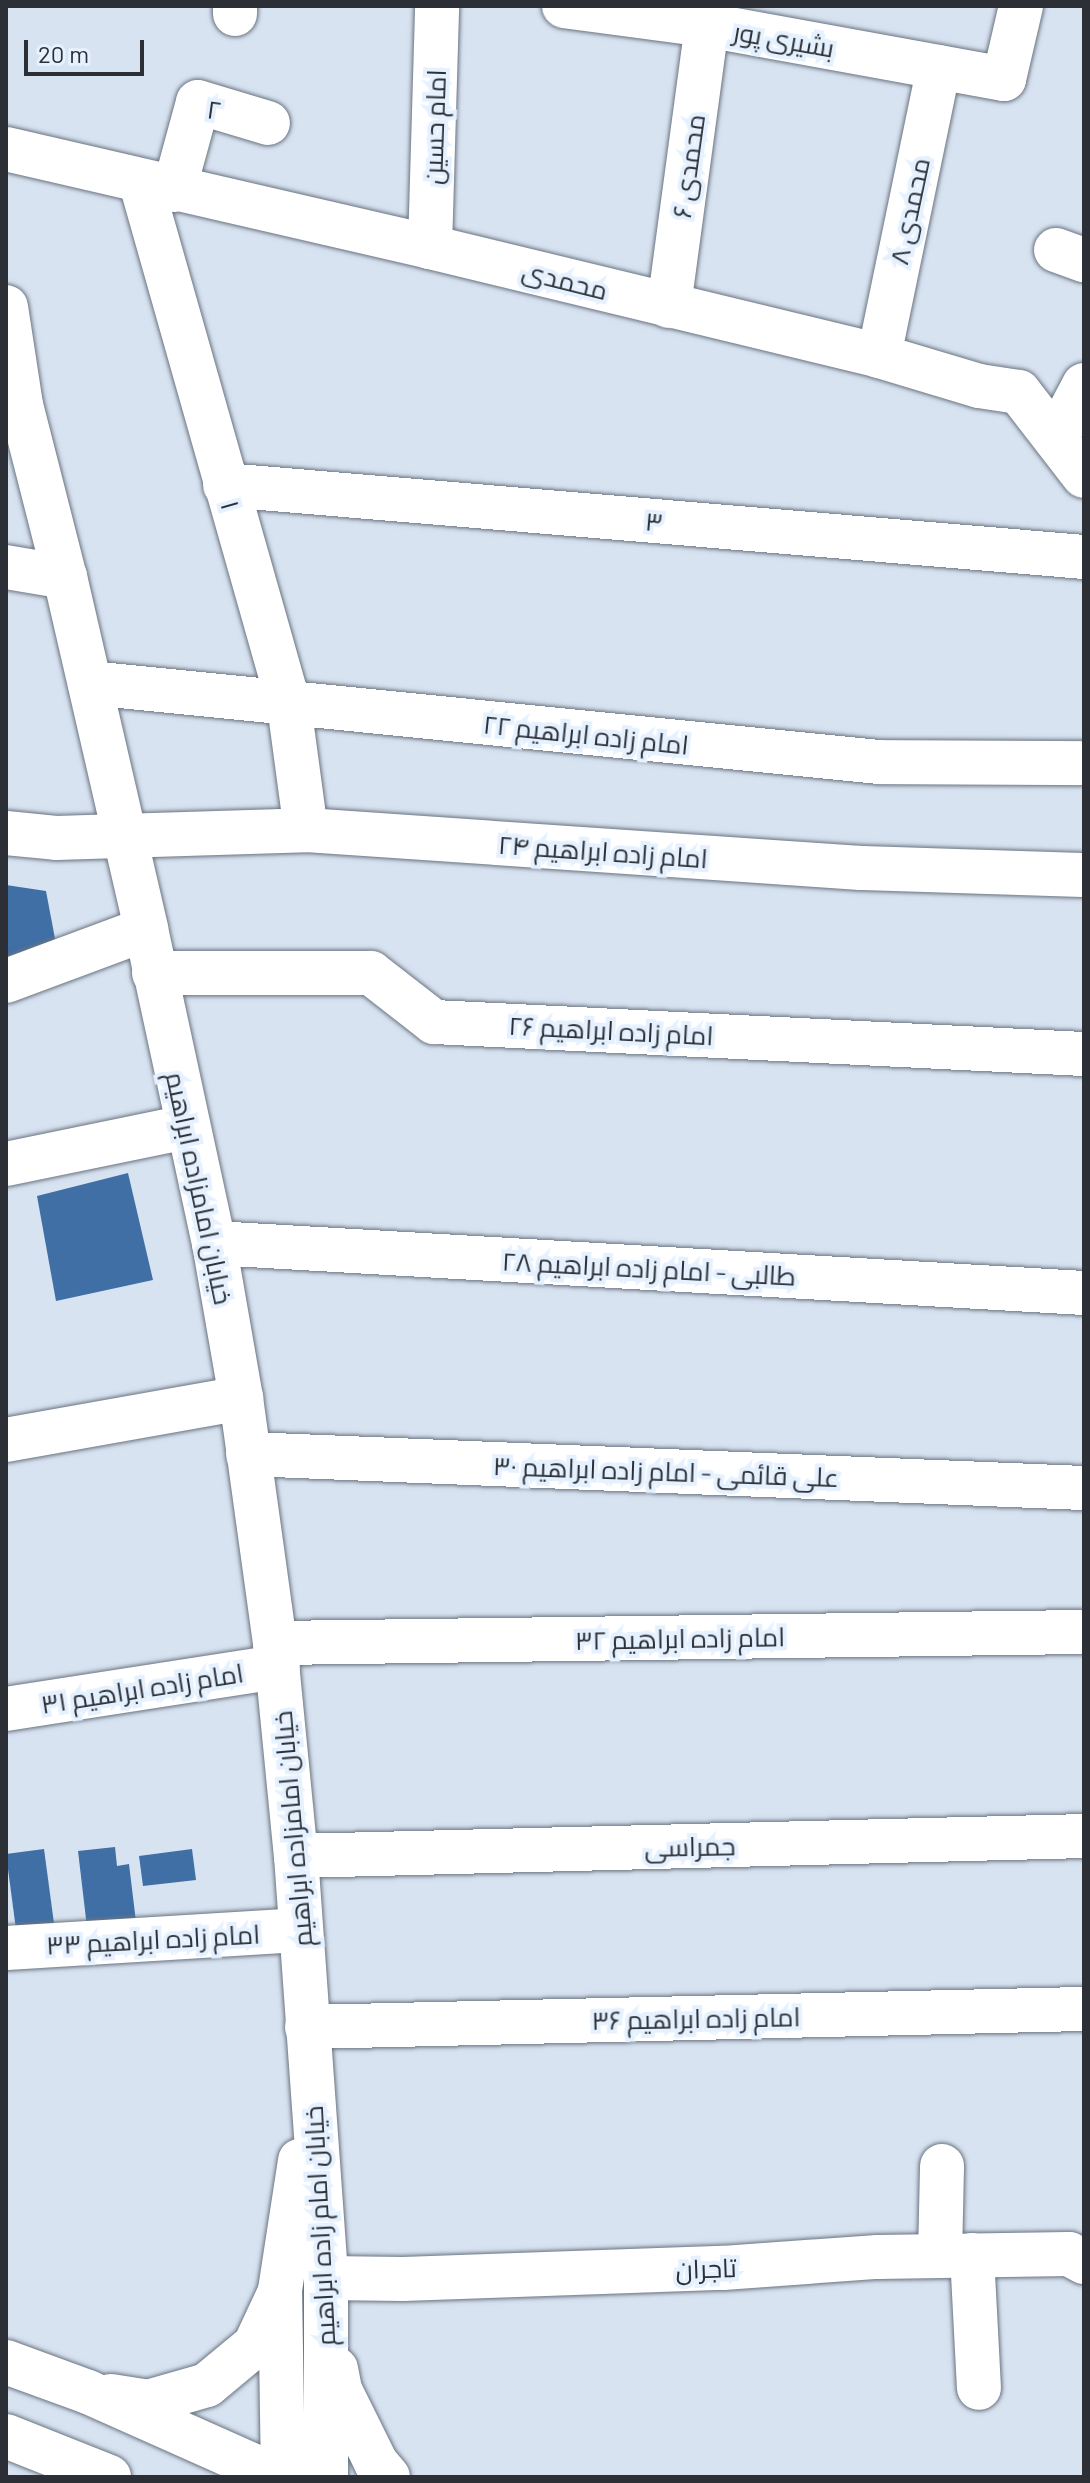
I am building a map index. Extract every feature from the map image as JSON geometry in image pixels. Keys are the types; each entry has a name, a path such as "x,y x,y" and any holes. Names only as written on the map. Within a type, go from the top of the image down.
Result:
{"street":[{"name":"امام حسین","path":"430,247 437,6"},
{"name":"بشیری پور","path":"564,6 707,25 1004,79 1021,6"},
{"name":"محمدی ۶","path":"669,306 707,25"},
{"name":"محمدی ۸","path":"879,356 939,67"},
{"name":"۲","path":"158,186 198,102 268,123"},
{"name":"محمدی","path":"6,149 430,247 879,356 979,386 1019,392 1084,476"},
{"name":"۱","path":"158,186 225,485 289,705 306,830"},
{"name":"خیابان امامزاده ابراهیم","path":"6,307 21,405 90,683 214,1243 241,1398 277,1655 296,1856 311,2083"},
{"path":"1056,438 1084,385"},
{"name":"۳","path":"225,485 1084,557"},
{"path":"6,567 65,577"},
{"name":"امام زاده ابراهیم ۲۲","path":"90,683 879,762 1084,763"},
{"name":"امام زاده ابراهیم ۲۴","path":"6,833 56,838 306,830 861,868 1084,875"},
{"path":"6,981 146,929"},
{"name":"امام زاده ابراهیم ۲۶","path":"154,973 371,973 434,1022 1084,1054"},
{"path":"6,1164 187,1127"},
{"name":"طالبی - امام زاده ابراهیم ۲۸","path":"214,1243 1084,1293"},
{"path":"6,1440 241,1398"},
{"name":"علی قائمی - امام زاده ابراهیم ۳۰","path":"248,1454 1084,1488"},
{"name":"امام زاده ابراهیم ۳۲","path":"277,1655 1084,1632"},
{"name":"امام زاده ابراهیم ۳۱","path":"6,1709 277,1655"},
{"name":"جمراسی","path":"296,1856 1084,1836"},
{"name":"امام زاده ابراهیم ۳۳","path":"6,1948 300,1930"},
{"name":"امام زاده ابراهیم ۳۶","path":"307,2027 1084,2009"},
{"name":"خیابان امام زاده ابراهیم","path":"281,2477 280,2290 311,2083"},
{"name":"خیابان امام زاده ابراهیم","path":"311,2083 326,2294 326,2477"},
{"path":"942,2166 979,2388"},
{"name":"تاجران","path":"326,2294 403,2279 723,2268 956,2255 1069,2254 1084,2262"},
{"path":"88,2392 148,2402 207,2385 255,2345 280,2290"},
{"path":"326,2294 340,2390 376,2463 388,2477"},
{"path":"6,2362 88,2392 232,2466 281,2477"},
{"path":"6,2436 93,2473"}],"building":[{"path":"6,885 46,891 56,944 6,971"},
{"path":"128,1173 153,1280 56,1301 37,1196"},
{"path":"115,1847 117,1866 129,1864 137,1930 88,1936 78,1851"},
{"path":"44,1849 55,1931 17,1937 6,1854"},
{"path":"192,1849 196,1880 143,1886 139,1856"}]}
